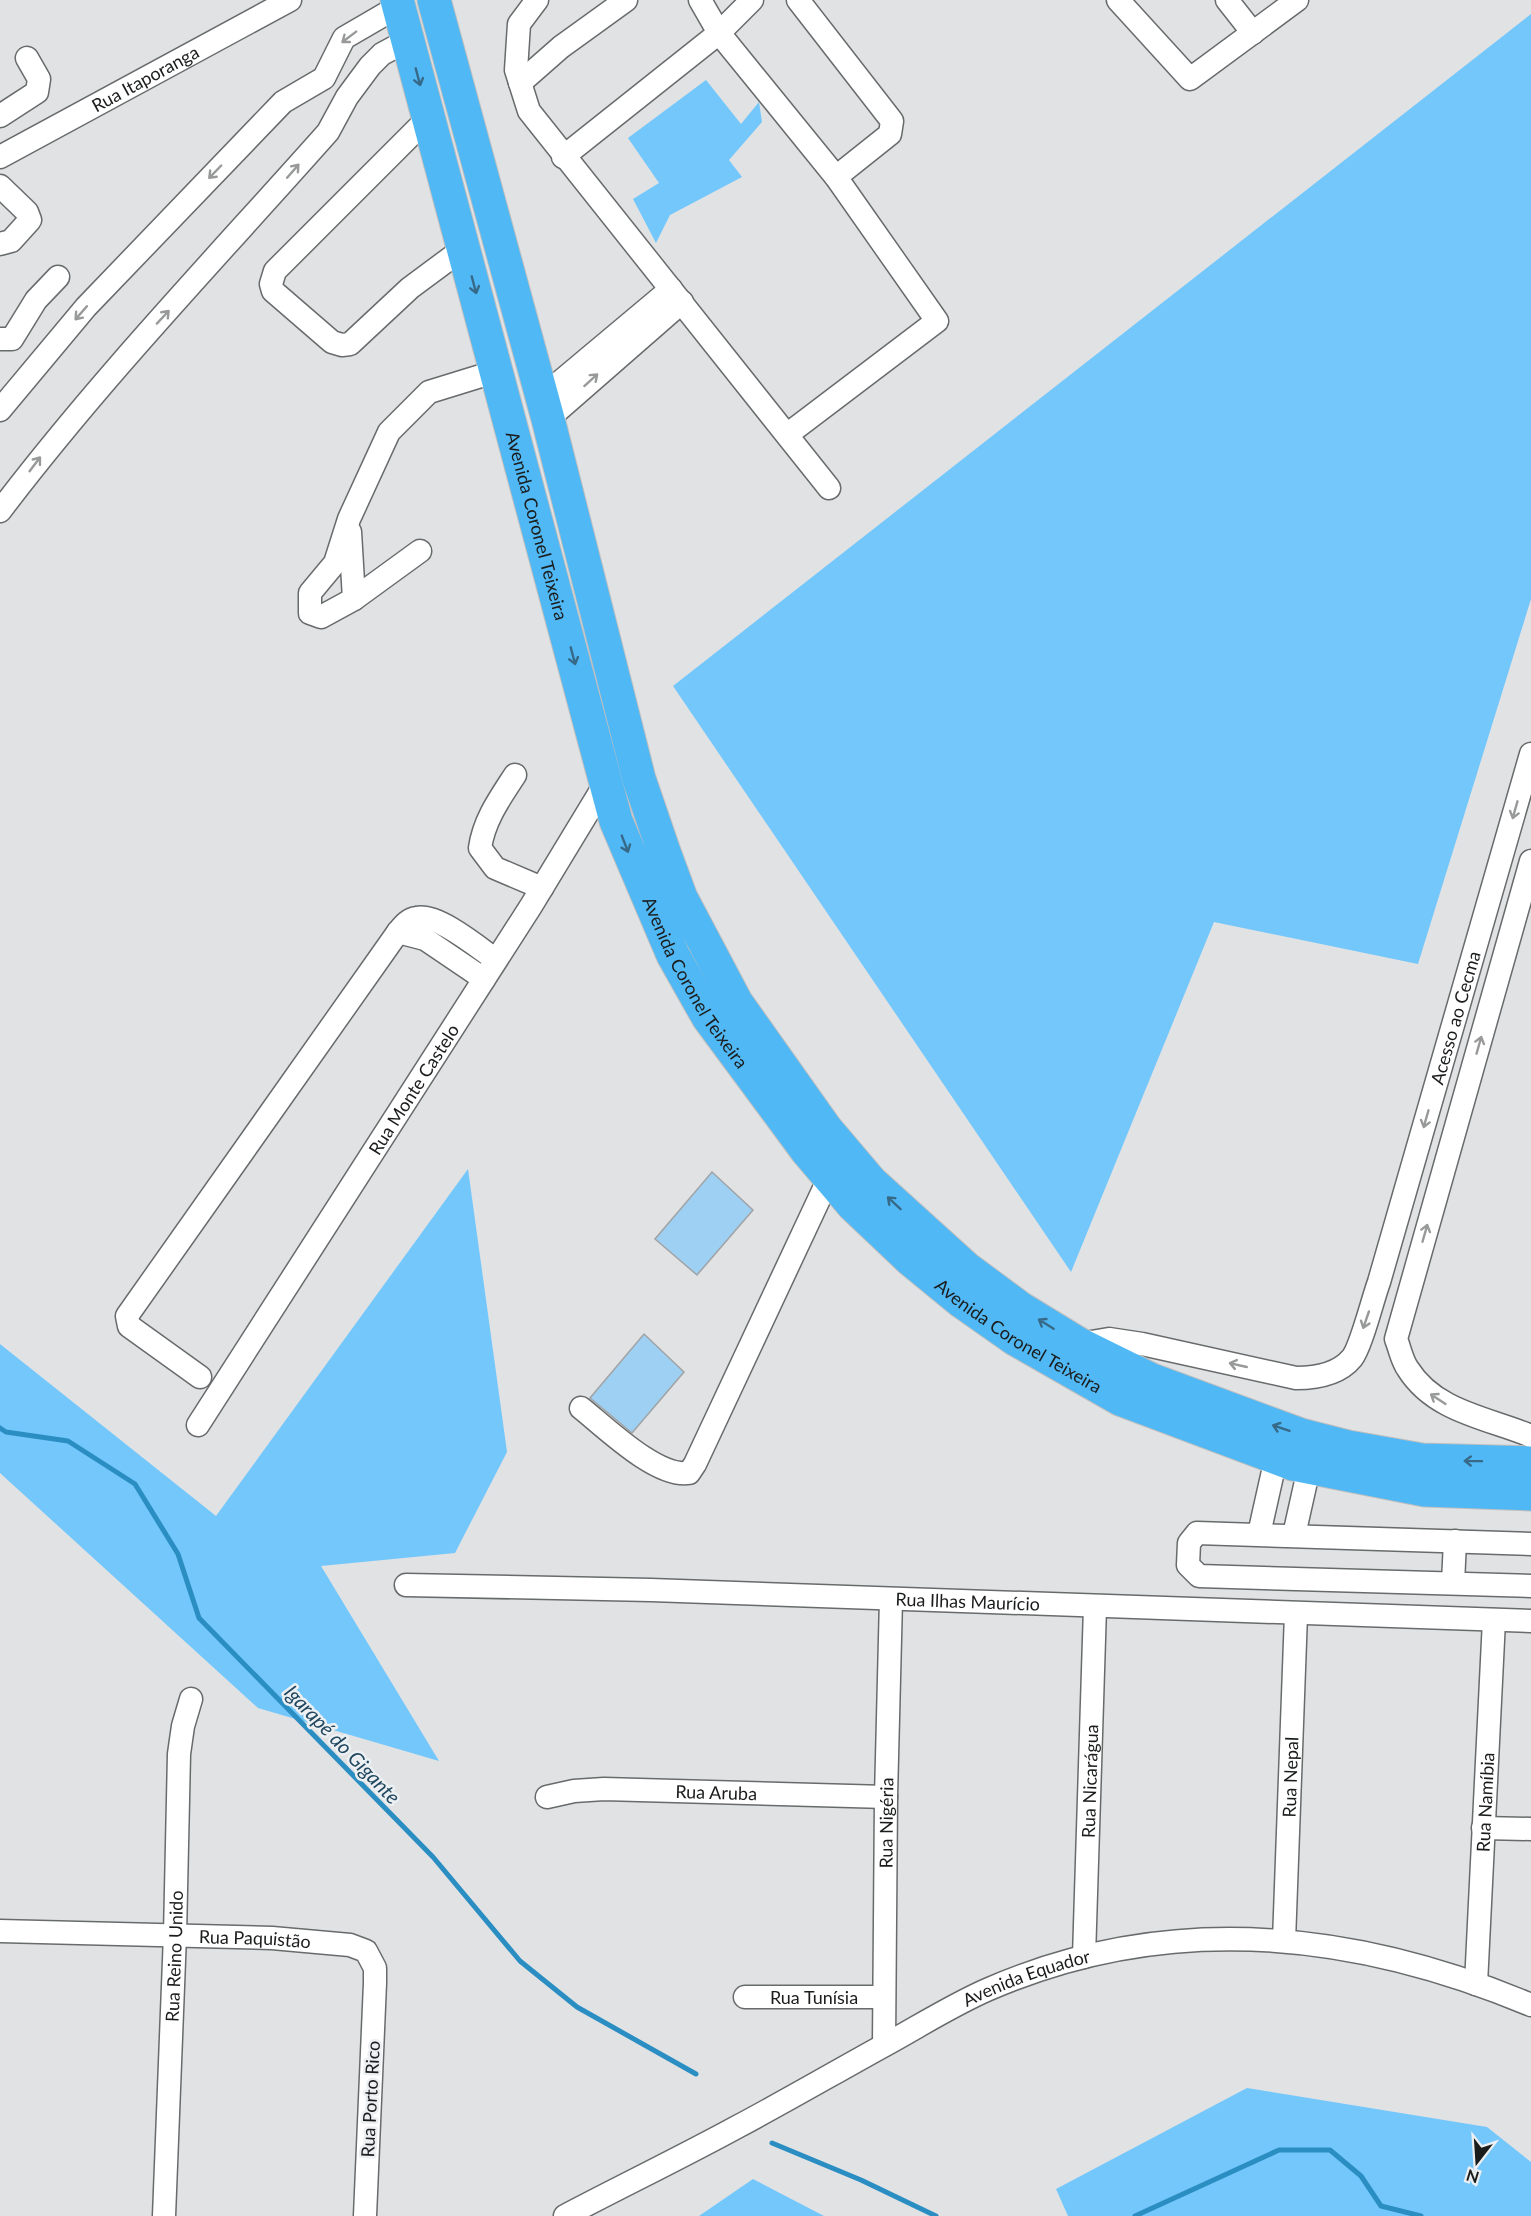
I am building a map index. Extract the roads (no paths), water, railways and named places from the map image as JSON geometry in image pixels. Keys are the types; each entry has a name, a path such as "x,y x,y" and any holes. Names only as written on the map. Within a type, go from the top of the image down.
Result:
{"highway":[{"name":"Avenida Coronel Teixeira","path":"434,0 545,408 639,779 681,898 730,992 749,1023 819,1119 871,1182 966,1268 1020,1308 1079,1344 1152,1380 1301,1435 1422,1460 1531,1463"},
{"name":"Avenida Coronel Teixeira","path":"398,3 616,821 673,955 702,1007 829,1178 911,1260 962,1301 1015,1339 1120,1399 1276,1458 1309,1468 1425,1490 1531,1494"}],"street":[{"name":"Rua Itaporanga","path":"0,157 290,0"},
{"path":"537,0 519,24 516,70 529,111 563,157 788,434 829,488"},
{"path":"520,82 561,47 626,0"},
{"path":"700,0 719,33 836,177 937,321 788,434"},
{"path":"563,157 719,33 752,0"},
{"path":"798,0 892,121 890,134 836,177"},
{"path":"1118,0 1190,79 1297,0"},
{"path":"1227,0 1253,33"},
{"path":"0,410 86,307 282,102 324,78 344,38 398,3"},
{"path":"0,511 44,453 117,367 328,132 347,97 370,66 382,54 408,40"},
{"path":"0,116 37,92 39,79 27,58"},
{"path":"428,118 275,271 271,284 273,291 332,342 342,345 350,344 410,288 464,248"},
{"path":"0,186 27,212 30,220 11,241 0,244"},
{"path":"0,339 12,339 36,300 58,277"},
{"path":"545,408 676,296"},
{"path":"420,551 354,599 321,617 310,613 310,593 335,563 349,519 389,432 429,392 497,370"},
{"path":"349,519 354,599"},
{"name":"Acesso ao Cecma","path":"1079,1344 1108,1339 1142,1344 1296,1378 1315,1378 1330,1373 1353,1358 1379,1282 1531,754"},
{"path":"515,776 492,811 482,833 480,848 495,868 542,888"},
{"name":"Rua Monte Castelo","path":"198,1425 542,888 605,783"},
{"name":"Acesso ao Cecma","path":"1531,861 1396,1339 1407,1368 1424,1389 1442,1402 1468,1414 1494,1420 1531,1436"},
{"path":"200,1377 129,1326 127,1316 398,932 414,918 425,917 436,920 496,960"},
{"path":"398,932 425,939 484,979"},
{"path":"581,1408 646,1459 679,1474 689,1473 829,1178"},
{"path":"1379,1282 1409,1289"},
{"path":"1259,1534 1276,1458"},
{"path":"1294,1535 1309,1468"},
{"path":"1531,1544 1197,1533 1189,1543 1188,1565 1199,1576 1531,1586"},
{"path":"1453,1583 1455,1541"},
{"name":"Rua Ilhas Maurício","path":"406,1585 651,1590 1531,1621"},
{"name":"Rua Nigéria","path":"884,2045 886,1797 891,1599"},
{"name":"Rua Nicarágua","path":"1084,1957 1095,1607"},
{"name":"Rua Nepal","path":"1284,1941 1296,1614"},
{"name":"Rua Namíbia","path":"1476,1984 1494,1620"},
{"name":"Rua Reino Unido","path":"164,2216 176,1935 179,1754 183,1726 191,1699"},
{"name":"Rua Aruba","path":"547,1797 574,1791 604,1789 886,1797"},
{"path":"1483,1828 1531,1829"},
{"name":"Rua Paquistão","path":"0,1931 272,1938 350,1945 366,1951 375,1968 375,1983"},
{"name":"Avenida Equador","path":"565,2216 738,2127 988,1990 1034,1972 1084,1957 1193,1940 1284,1941 1339,1946 1433,1968 1531,2005"},
{"name":"Rua Porto Rico","path":"365,2216 375,1983"},
{"name":"Rua Tunísia","path":"745,1997 883,1997"}],"waterway":[{"name":"Igarapé do Gigante","path":"0,1428 6,1432 68,1441 135,1484 178,1554 199,1618 433,1857 520,1961 577,2007 696,2074"},
{"path":"772,2143 861,2180 936,2216"},
{"path":"1135,2216 1279,2150 1330,2150 1361,2176 1381,2206 1421,2216"}]}
